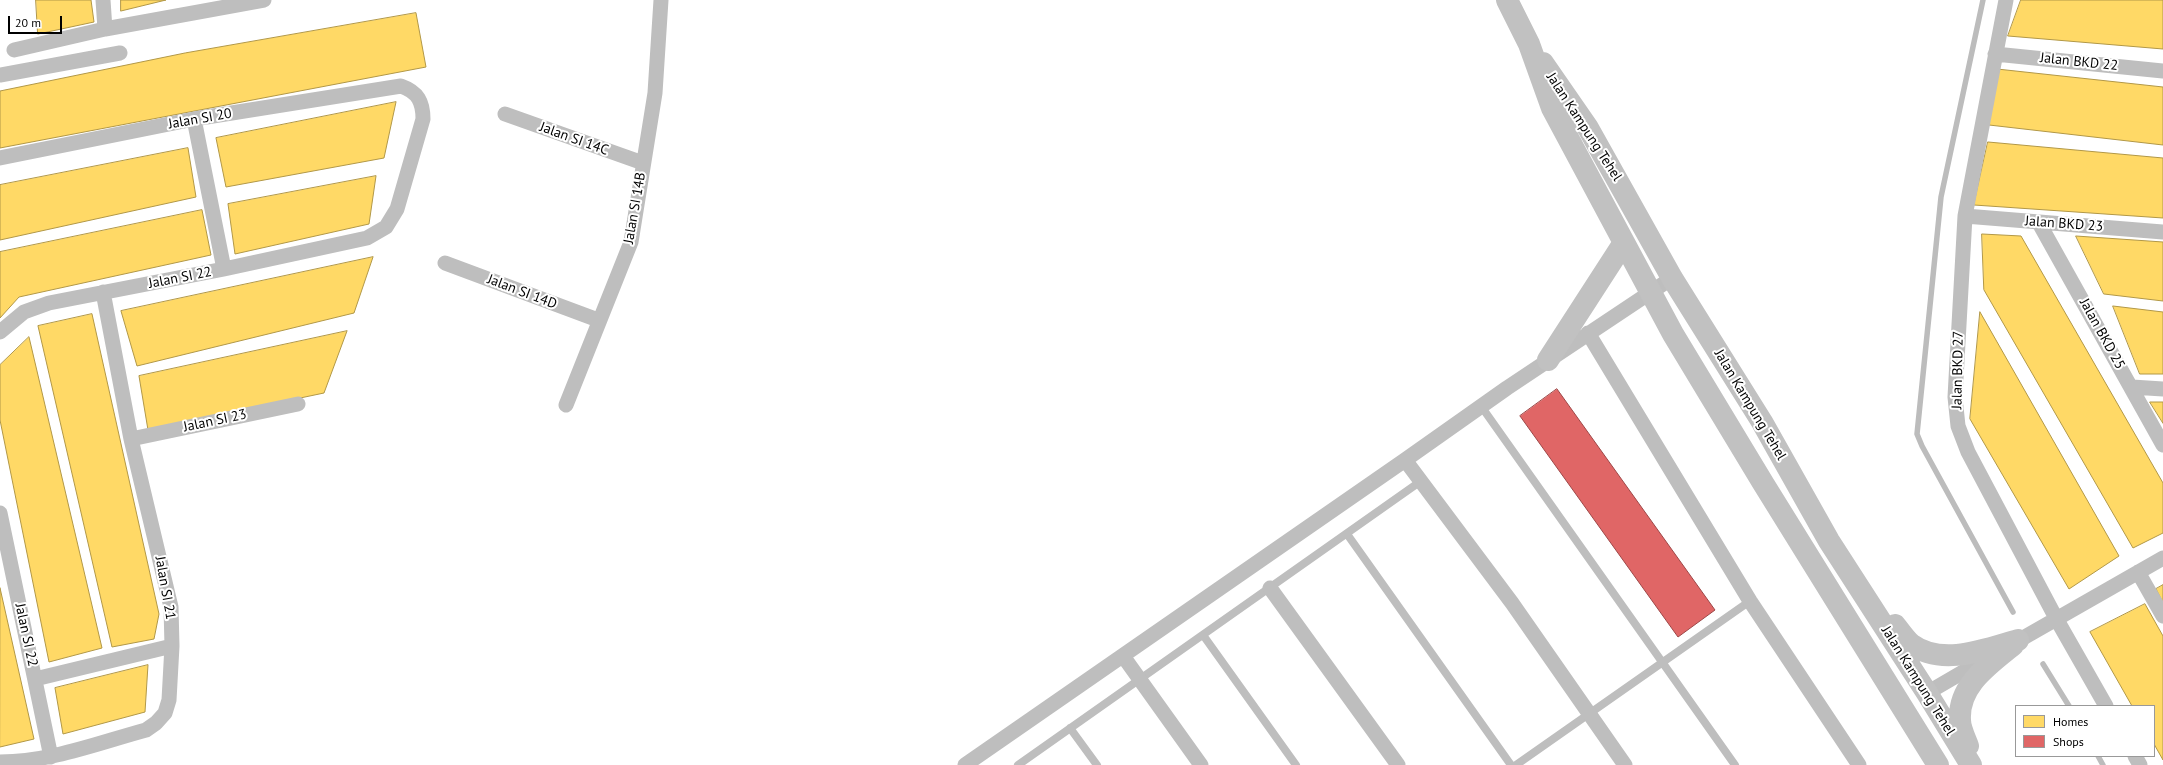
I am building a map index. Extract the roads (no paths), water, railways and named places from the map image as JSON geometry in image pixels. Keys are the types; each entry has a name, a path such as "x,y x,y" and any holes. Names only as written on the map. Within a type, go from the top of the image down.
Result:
{"main road":[{"name":"Jalan Kampung Tehel","path":"1507,0 1529,44 1552,108 1650,293 1763,483 1938,765"},
{"name":"Jalan Kampung Tehel","path":"1529,44 1592,134 1672,278 1762,422 1829,541 1927,692 1970,765"},
{"path":"1548,360 1623,244"},
{"path":"1763,483 1825,566 1889,667 1907,684 1927,692 1923,713 1927,726 1950,765"},
{"path":"1829,541 1912,644 1931,653 1953,656 1977,652 2018,640"},
{"path":"1978,765 1968,745 1960,721 1961,702 1969,686 2018,640"}],"street":[{"path":"103,0 105,29"},
{"path":"14,50 105,29 264,0"},
{"name":"Jalan SI 14B","path":"566,405 598,320 630,242 655,93 661,0"},
{"name":"Jalan BKD 27","path":"2006,0 1965,216 1955,397 1958,426 1968,452 2057,620 2105,705"},
{"path":"0,75 120,53"},
{"name":"Jalan BKD 22","path":"1995,54 2163,71"},
{"name":"Jalan SI 20","path":"0,158 194,119 401,86"},
{"name":"Jalan SI 22","path":"0,332 14,319 35,307 102,292 224,269 367,238 386,227 397,209 423,120 423,106 418,96 411,89 401,86"},
{"name":"Jalan SI 14C","path":"505,114 642,164"},
{"path":"194,119 224,269"},
{"name":"Jalan BKD 23","path":"1965,216 2163,232"},
{"name":"Jalan BKD 25","path":"2039,223 2163,445"},
{"name":"Jalan SI 14D","path":"446,263 598,320"},
{"path":"965,765 1406,460 1481,406 1672,278"},
{"name":"Jalan SI 21","path":"0,762 15,762 51,757 146,730 156,723 164,713 169,700 172,646 171,608 131,439 102,292"},
{"path":"1588,333 1750,600 1859,765"},
{"path":"2132,388 2163,389"},
{"name":"Jalan SI 23","path":"131,439 298,404"},
{"path":"1406,460 1512,603 1624,765"},
{"name":"Jalan SI 22","path":"1,522 51,757"},
{"path":"1927,692 2018,640 2057,620 2163,558"},
{"path":"2138,572 2163,616"},
{"path":"1270,588 1398,765"},
{"path":"35,679 172,646"},
{"path":"1123,656 1201,765"}],"lane":[{"path":"1481,406 1735,765"},
{"path":"1018,765 1422,482"},
{"path":"1347,534 1511,765"},
{"path":"1516,765 1750,600"},
{"path":"1203,635 1296,765"},
{"path":"1070,728 1097,765"}],"waterway":[{"path":"1983,0 1941,197 1917,434 1922,446 2013,612"},
{"path":"2043,664 2068,705"},
{"path":"2099,757 2103,765"}]}
